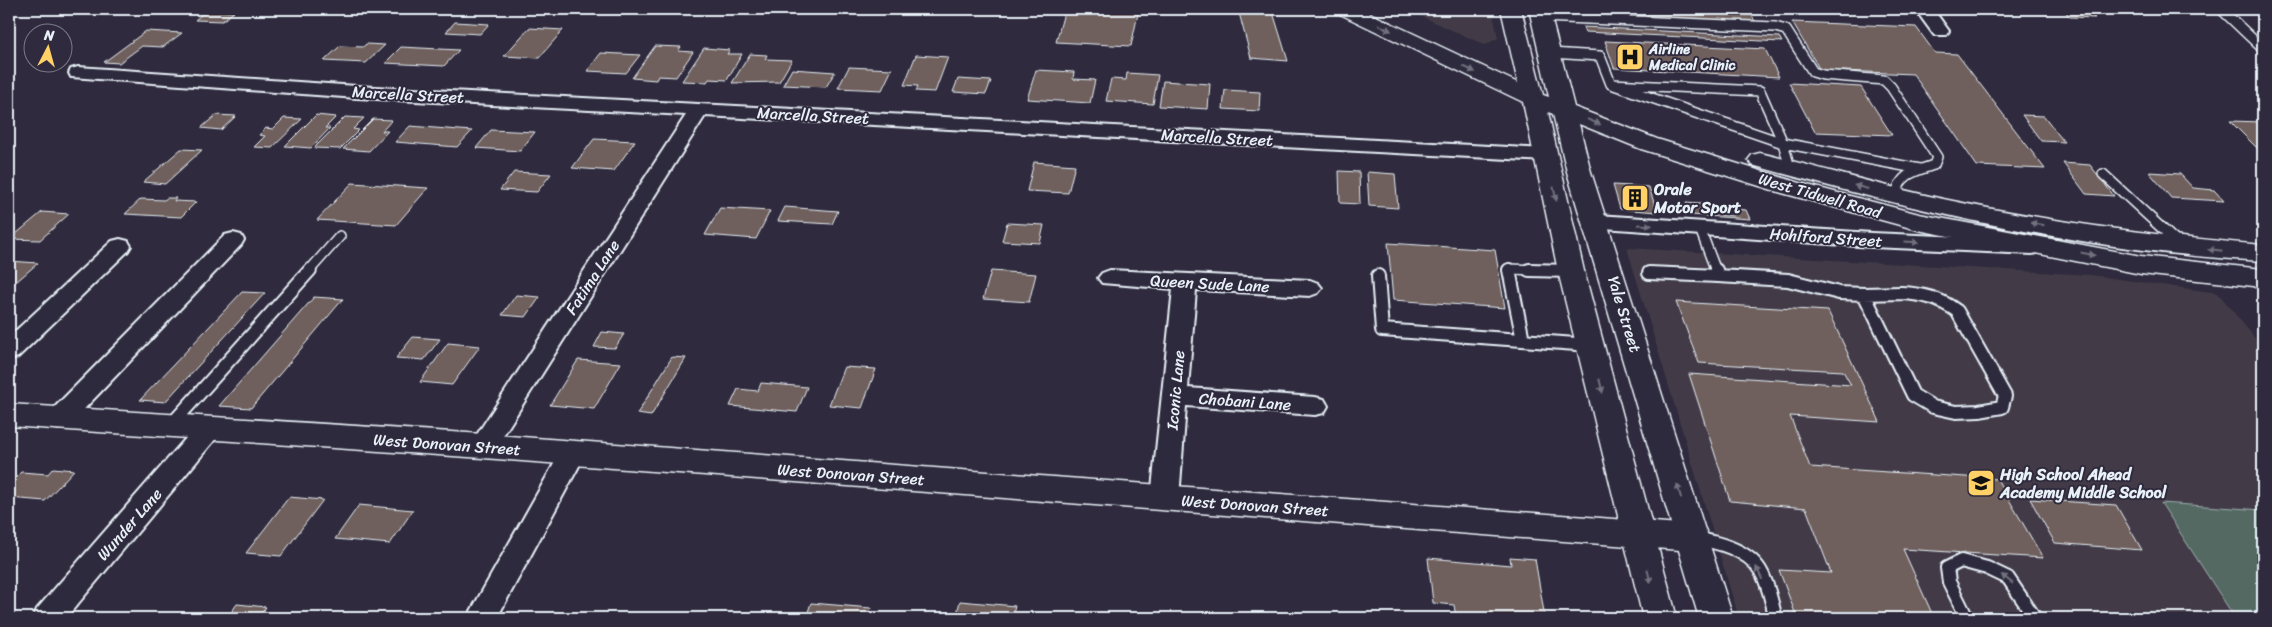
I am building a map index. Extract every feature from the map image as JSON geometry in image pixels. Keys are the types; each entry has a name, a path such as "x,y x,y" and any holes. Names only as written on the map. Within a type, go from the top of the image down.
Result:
{"main road":[{"name":"West Tidwell Road","path":"1345,9 1562,100 1660,128 1911,206 2055,248 2141,264 2263,278"},
{"name":"West Tidwell Road","path":"1378,9 1530,88"},
{"path":"1511,9 1547,155 1571,271 1660,618"},
{"name":"Yale Street","path":"1540,13 1572,147 1716,618"},
{"name":"West Tidwell Road","path":"1562,100 1668,150 1791,188 2102,236 2263,254"},
{"name":"West Donovan Street","path":"9,415 484,446 1693,538"}],"street":[{"path":"1924,9 1940,31"},
{"name":"Marcella Street","path":"78,73 357,92 1547,155"},
{"name":"Fatima Lane","path":"484,446 700,109"},
{"name":"Hohlford Street","path":"1596,222 1920,243 2055,248"},
{"path":"59,419 233,240"},
{"path":"9,351 120,246"},
{"name":"Queen Sude Lane","path":"1110,278 1310,288"},
{"name":"Iconic Lane","path":"1165,498 1185,282"},
{"name":"Chobani Lane","path":"1174,396 1315,406"},
{"name":"Wunder Lane","path":"48,618 209,429"},
{"path":"482,618 573,453"}],"lane":[{"path":"2221,9 2263,49"},
{"path":"1540,13 1775,27 1786,30 1813,72 1823,75 1884,80 1891,87 1937,157 1934,165 1903,176 1897,185 1911,206"},
{"path":"1550,54 1600,56 1611,84"},
{"path":"1611,84 1760,91 1784,142 1790,168"},
{"path":"1611,84 1784,142 1920,170"},
{"path":"2103,174 2181,246"},
{"path":"1700,229 1718,276"},
{"path":"170,426 340,236"},
{"path":"1523,340 1509,269 1571,271"},
{"path":"1650,273 1798,282 1840,293 1937,297 1957,311 2005,396 2002,407 1977,412 1938,409 1923,403 1913,395 1864,294"},
{"path":"1378,276 1382,330 1590,345"},
{"path":"1693,538 1718,542 1737,551 1759,568 1776,618"},
{"path":"1966,618 1949,582 1947,568 1961,561 1987,568 2008,578 2035,618"}],"shaded area":[{"path":"1405,9 1492,9 1498,38 1485,45"},
{"name":"High School Ahead Academy Middle School","path":"1627,248 2090,275 2218,293 2263,348 2263,618 1739,618"}],"green space":[{"path":"2161,503 2263,510 2263,618 2235,618"}],"building":[{"path":"1065,9 1139,9 1131,46 1056,42"},
{"path":"1238,9 1272,9 1288,61 1251,58"},
{"path":"1592,9 1752,15 1756,24 1595,16"},
{"path":"2063,9 2086,9 2095,18 2070,17"},
{"path":"207,10 234,12 222,21 195,20"},
{"path":"455,22 489,24 480,34 446,32"},
{"path":"1792,22 1916,27 1935,53 1957,54 2045,169 1977,166 1913,74 1820,70"},
{"path":"1583,27 1779,37 1782,42 1585,32"},
{"path":"529,28 563,30 539,58 504,56"},
{"path":"146,31 182,33 163,47 142,46 119,63 104,62"},
{"path":"1605,41 1765,49 1779,77 1614,68"},
{"path":"366,44 385,45 366,63 324,61 340,46 363,47"},
{"path":"655,46 681,47 678,51 693,52 676,77 658,76 656,80 632,78"},
{"path":"401,47 459,50 444,66 385,63"},
{"path":"704,48 730,50 727,54 742,54 727,80 709,79 707,82 682,81"},
{"path":"601,53 640,55 626,73 587,71"},
{"path":"750,54 767,55 765,59 792,60 779,82 732,83"},
{"path":"916,55 948,57 935,92 916,91 918,86 904,85"},
{"path":"849,67 892,69 882,90 838,88"},
{"path":"792,69 835,72 826,87 783,85"},
{"path":"1036,70 1074,72 1073,79 1095,80 1090,103 1027,99"},
{"path":"1127,73 1158,75 1153,104 1106,101 1111,79 1126,80"},
{"path":"958,79 991,81 986,94 953,92"},
{"path":"1163,81 1210,84 1208,109 1159,106"},
{"path":"1789,83 1861,87 1892,135 1815,132"},
{"path":"1225,90 1260,92 1259,111 1223,109"},
{"path":"216,115 236,116 221,130 201,128"},
{"path":"316,115 336,117 325,128 330,128 311,148 285,146"},
{"path":"2022,115 2044,116 2064,142 2041,141"},
{"path":"345,117 364,118 353,129 359,130 340,149 314,148"},
{"path":"284,118 302,119 272,148 254,147 265,136 259,135 266,128 273,129"},
{"path":"373,119 392,120 382,131 388,131 369,151 343,149"},
{"path":"2230,121 2263,122 2263,150 2258,149"},
{"path":"410,126 472,131 457,147 395,142"},
{"path":"491,130 535,132 520,151 476,148"},
{"path":"594,139 635,141 614,171 572,168"},
{"path":"181,149 202,150 165,184 143,182"},
{"path":"1034,162 1075,165 1068,193 1027,191"},
{"path":"2063,163 2090,165 2114,196 2086,194"},
{"path":"1339,171 1359,172 1360,204 1340,203"},
{"path":"514,172 551,174 537,192 500,190"},
{"path":"1367,172 1395,174 1398,208 1369,206"},
{"path":"2149,172 2180,174 2193,188 2214,190 2224,201 2171,198"},
{"path":"352,183 428,188 396,225 317,220"},
{"name":"Orale Motor Sport","path":"1613,185 1649,187 1657,212 1620,209"},
{"path":"176,198 174,201 196,202 181,217 125,214 141,199 164,200"},
{"path":"1686,203 1716,205 1720,215 1734,216 1732,209 1746,210 1750,219 1691,215"},
{"path":"785,207 838,211 832,224 778,221"},
{"path":"720,208 770,211 756,239 705,235"},
{"path":"42,212 69,214 40,240 10,239"},
{"path":"1007,223 1044,225 1040,243 1002,241"},
{"path":"1388,243 1495,250 1505,308 1393,300"},
{"path":"9,261 38,263 16,282 9,282"},
{"path":"991,271 1036,274 1029,302 983,299"},
{"path":"242,292 265,293 165,402 140,400"},
{"path":"516,295 540,297 526,317 502,315"},
{"path":"314,297 343,299 251,408 219,406"},
{"path":"1676,302 1828,311 1880,422 1790,416 1810,467 1997,479 2043,558 1903,549 1934,618 1797,618 1779,570 1831,573 1806,508 1730,501 1689,374 1851,385 1843,371 1699,363"},
{"path":"602,332 624,334 615,348 594,347"},
{"path":"413,337 440,339 424,360 396,358"},
{"path":"448,343 480,346 452,385 420,382"},
{"path":"672,357 686,358 651,416 637,414"},
{"path":"578,360 621,363 594,409 550,405"},
{"path":"844,367 876,369 862,408 829,405"},
{"path":"761,383 807,387 797,412 730,406 738,389 758,391"},
{"path":"53,468 74,470 45,501 9,498 9,484 21,472 48,474"},
{"path":"289,497 323,500 281,556 246,553"},
{"path":"2030,499 2116,505 2142,550 2055,543"},
{"path":"359,505 413,510 390,544 335,539"},
{"path":"1510,557 1535,559 1545,618 1456,618 1454,605 1433,603 1428,558 1511,565"},
{"path":"960,601 1015,606 1012,618 956,618"},
{"path":"811,603 871,608 868,618 806,618"},
{"path":"237,604 266,607 258,618 227,618"}],"place":[{"name":"Airline Medical Clinic","path":"1630,57"},
{"name":"Orale Motor Sport","path":"1635,198"},
{"name":"High School Ahead Academy Middle School","path":"1981,483"}]}
